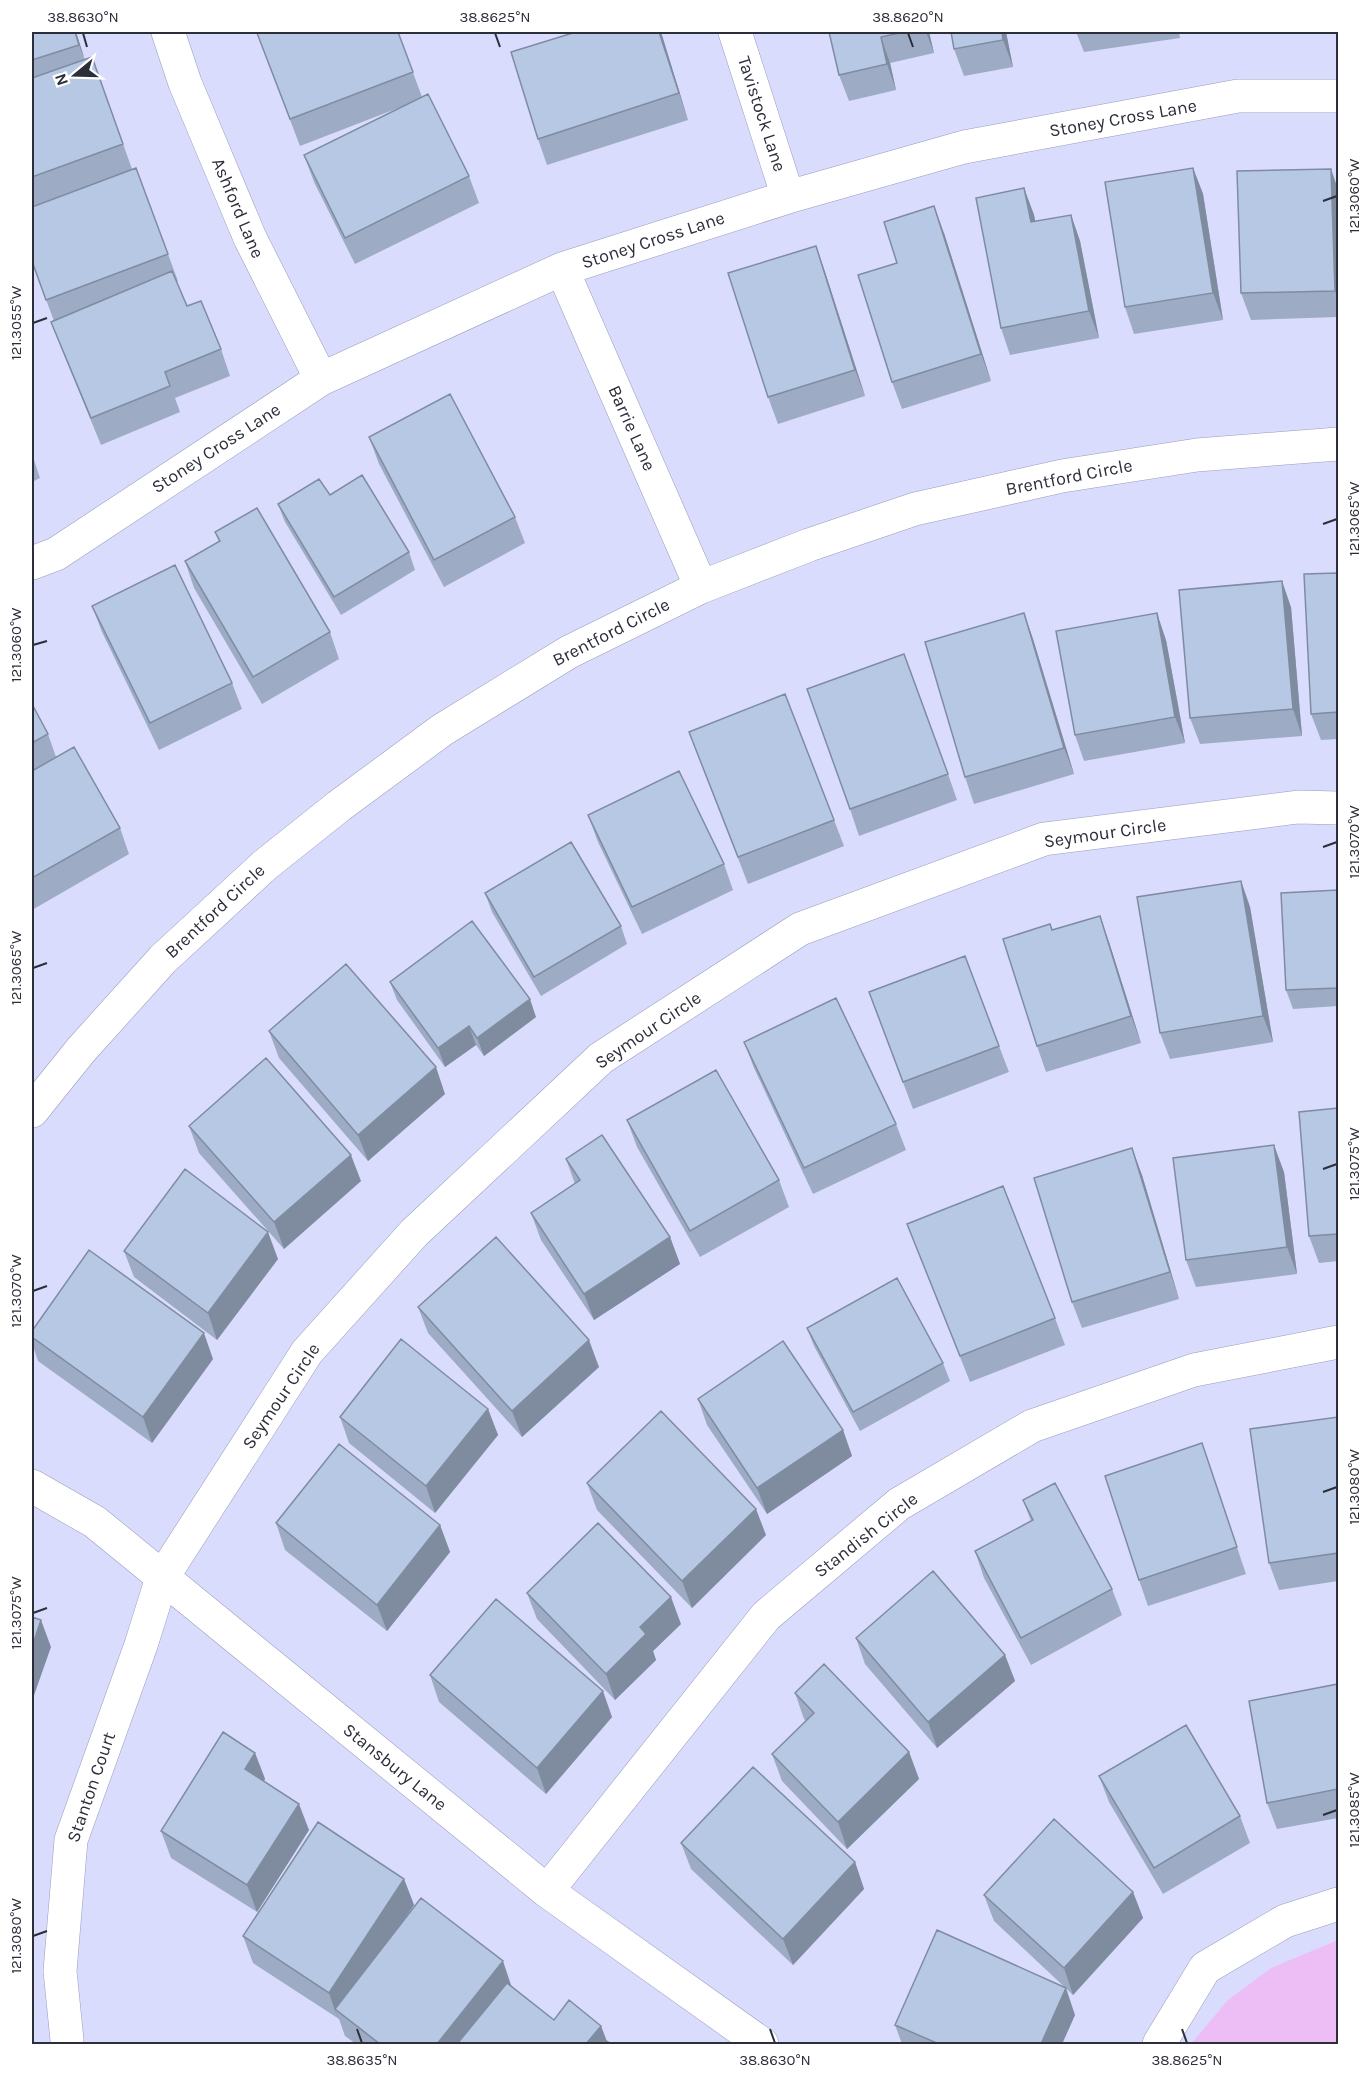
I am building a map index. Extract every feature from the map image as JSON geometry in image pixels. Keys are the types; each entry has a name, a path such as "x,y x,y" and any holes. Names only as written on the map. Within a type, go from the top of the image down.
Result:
{"street":[{"name":"Ashford Lane","path":"168,32 185,82 250,238 321,379"},
{"name":"Tavistock Lane","path":"735,32 788,196"},
{"name":"Stoney Cross Lane","path":"32,562 56,554 321,379 562,269 788,196 964,147 1238,96 1338,96"},
{"name":"Barrie Lane","path":"562,269 701,586"},
{"name":"Brentford Circle","path":"32,1111 81,1050 163,959 265,865 339,806 442,730 569,652 701,586 808,545 915,509 1062,476 1197,455 1338,444"},
{"name":"Seymour Circle","path":"162,1578 307,1352 414,1233 602,1058 800,929 1044,839 1298,807 1338,807"},
{"name":"Standish Circle","path":"547,1891 766,1616 899,1504 1032,1426 1194,1370 1338,1342"},
{"name":"Stansbury Lane","path":"32,1486 95,1522 547,1891 762,2044"},
{"name":"Stanton Court","path":"67,2040 60,1971 71,1840 141,1645 162,1578"},
{"path":"1159,2044 1205,1968 1285,1921 1338,1904"}],"shaded area":[{"path":"1338,1940 1338,2044 1191,2044 1228,2000 1271,1968"}],"building":[{"path":"32,32 75,32 79,45 32,60"},
{"path":"398,32 413,72 290,119 257,33"},
{"path":"576,32 659,32 679,93 538,139 511,52"},
{"path":"829,32 904,32 881,37 887,64 839,75"},
{"path":"951,32 1002,32 1003,40 954,49"},
{"path":"92,57 123,144 32,177 32,78"},
{"path":"428,94 469,176 345,238 304,155"},
{"path":"136,168 168,254 46,300 32,261 32,207"},
{"path":"1193,168 1213,293 1125,307 1105,182"},
{"path":"1331,169 1335,291 1241,293 1237,171"},
{"path":"1024,188 1031,222 1071,215 1089,311 1001,328 976,198"},
{"path":"934,206 981,354 892,382 858,275 897,263 884,222"},
{"path":"816,246 855,370 768,397 728,273"},
{"path":"172,271 187,306 201,301 221,349 165,372 170,386 91,418 51,322"},
{"path":"450,394 515,517 434,560 369,437"},
{"path":"362,475 409,552 334,597 278,504 319,479 330,495"},
{"path":"257,508 330,632 253,677 185,561 220,541 215,532"},
{"path":"175,565 232,683 150,723 92,606"},
{"path":"1338,573 1338,712 1311,714 1304,574"},
{"path":"1282,581 1293,709 1190,718 1179,590"},
{"path":"1024,613 1064,748 965,777 925,642"},
{"path":"1157,613 1175,717 1075,735 1056,631"},
{"path":"904,654 948,774 850,809 807,689"},
{"path":"785,694 834,820 738,857 689,732"},
{"path":"32,704 48,734 32,743"},
{"path":"74,747 120,828 32,878 32,771"},
{"path":"679,771 724,864 632,907 588,815"},
{"path":"571,842 621,926 534,977 485,893"},
{"path":"1241,881 1263,1016 1160,1033 1137,897"},
{"path":"1338,890 1338,988 1286,990 1281,893"},
{"path":"1100,916 1131,1016 1037,1046 1003,939 1050,924 1052,930"},
{"path":"472,921 530,999 477,1038 469,1026 438,1048 390,982"},
{"path":"965,956 999,1046 903,1082 869,992"},
{"path":"346,964 436,1067 358,1135 269,1031"},
{"path":"836,998 896,1124 804,1168 744,1042"},
{"path":"266,1058 351,1155 274,1222 189,1126"},
{"path":"716,1070 779,1180 690,1231 627,1120"},
{"path":"1338,1108 1338,1234 1309,1236 1299,1112"},
{"path":"602,1135 670,1237 584,1294 531,1213 580,1180 566,1159"},
{"path":"1274,1145 1287,1247 1186,1260 1173,1158"},
{"path":"1132,1148 1170,1272 1072,1302 1034,1178"},
{"path":"185,1169 268,1232 208,1313 124,1251"},
{"path":"1003,1186 1055,1318 960,1356 907,1224"},
{"path":"496,1237 589,1340 512,1411 418,1307"},
{"path":"89,1250 204,1333 143,1417 32,1337 32,1331"},
{"path":"897,1278 943,1363 853,1412 807,1328"},
{"path":"401,1339 488,1409 426,1486 340,1417"},
{"path":"783,1341 843,1430 757,1488 698,1399"},
{"path":"661,1411 756,1509 682,1581 587,1483"},
{"path":"1338,1417 1338,1553 1269,1563 1250,1429"},
{"path":"1202,1443 1237,1547 1139,1580 1105,1476"},
{"path":"339,1444 440,1525 377,1605 276,1523"},
{"path":"1055,1483 1112,1589 1021,1638 975,1551 1033,1520 1023,1500"},
{"path":"598,1523 671,1597 640,1627 646,1634 606,1674 527,1593"},
{"path":"933,1571 1005,1655 928,1722 856,1638"},
{"path":"496,1599 603,1691 537,1768 430,1675"},
{"path":"32,1617 41,1620 32,1647"},
{"path":"824,1664 909,1752 838,1822 772,1754 814,1713 795,1693"},
{"path":"1338,1684 1338,1789 1267,1803 1249,1701"},
{"path":"1186,1725 1240,1816 1154,1868 1099,1776"},
{"path":"223,1732 255,1753 245,1769 299,1804 247,1885 161,1831"},
{"path":"753,1767 855,1862 783,1939 681,1843"},
{"path":"1054,1819 1133,1892 1064,1968 984,1895"},
{"path":"318,1822 404,1879 329,1993 243,1936"},
{"path":"421,1898 503,1961 437,2044 380,2044 335,2009"},
{"path":"937,1930 1066,1988 1041,2044 939,2044 895,2025"},
{"path":"507,1983 554,2020 569,2000 601,2026 586,2044 457,2044"}]}
